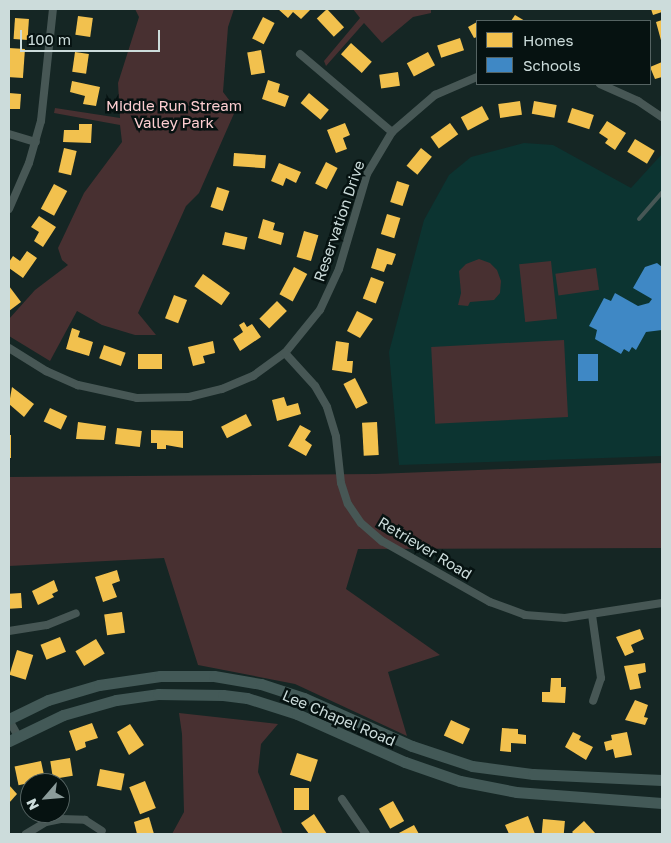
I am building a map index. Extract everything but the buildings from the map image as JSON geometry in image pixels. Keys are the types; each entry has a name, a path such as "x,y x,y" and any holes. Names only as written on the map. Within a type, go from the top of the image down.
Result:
{"main road":[{"name":"Lee Chapel Road","path":"9,720 48,700 99,685 160,676 214,676 261,684 304,698 412,746 472,766 501,772 662,780"},
{"name":"Lee Chapel Road","path":"13,738 62,715 116,700 158,694 203,694 271,705 332,728 405,762 483,786 662,803"},
{"path":"405,762 412,746"}],"street":[{"path":"9,209 36,142 47,83 53,9"},
{"path":"300,54 392,132"},
{"name":"Reservation Drive","path":"9,348 46,371 78,385 117,395 155,399 189,397 222,389 252,376 285,353 303,335 329,295 367,174 392,132 435,95 476,77"},
{"path":"602,85 638,101 662,117"},
{"path":"9,134 36,142"},
{"name":"Retriever Road","path":"285,353 315,386 327,406 336,437 343,491 354,514 370,532 506,609 545,618 592,615 662,603"},
{"path":"9,631 47,625 76,613"},
{"path":"592,615 601,674 600,689 593,700"},
{"path":"9,720 13,738"},
{"path":"342,799 366,834"},
{"path":"26,834 46,822 69,819 85,820 102,831"}],"lane":[{"path":"639,219 662,193"}],"shaded area":[{"path":"524,143 553,145 631,188 662,154 662,456 399,465 389,352 424,220 449,175 471,157"}],"green space":[{"name":"Middle Run Stream Valley Park","path":"135,9 234,9 228,27 223,92 236,109 199,193 186,206 138,313 156,335 135,335 102,325 77,311 50,361 9,336 9,319 35,290 68,265 62,260 58,248 84,193 122,142 120,125 54,113 55,108 120,118 118,83 139,17"},
{"path":"353,9 431,9 431,13 413,17 382,43 364,23 326,66 324,61 360,18"},
{"path":"479,259 490,263 497,270 501,281 500,293 494,300 470,302 468,306 458,305 461,293 459,271 466,264"},
{"path":"551,261 557,319 525,322 519,264"},
{"path":"596,268 599,290 558,295 555,274"},
{"path":"564,340 568,417 435,424 431,347"},
{"path":"662,463 662,548 358,549 346,589 440,655 388,672 407,736 295,684 198,665 164,558 9,566 9,477 375,474"},
{"path":"179,713 278,724 261,744 258,772 283,834 172,834 184,812 182,734"}]}
